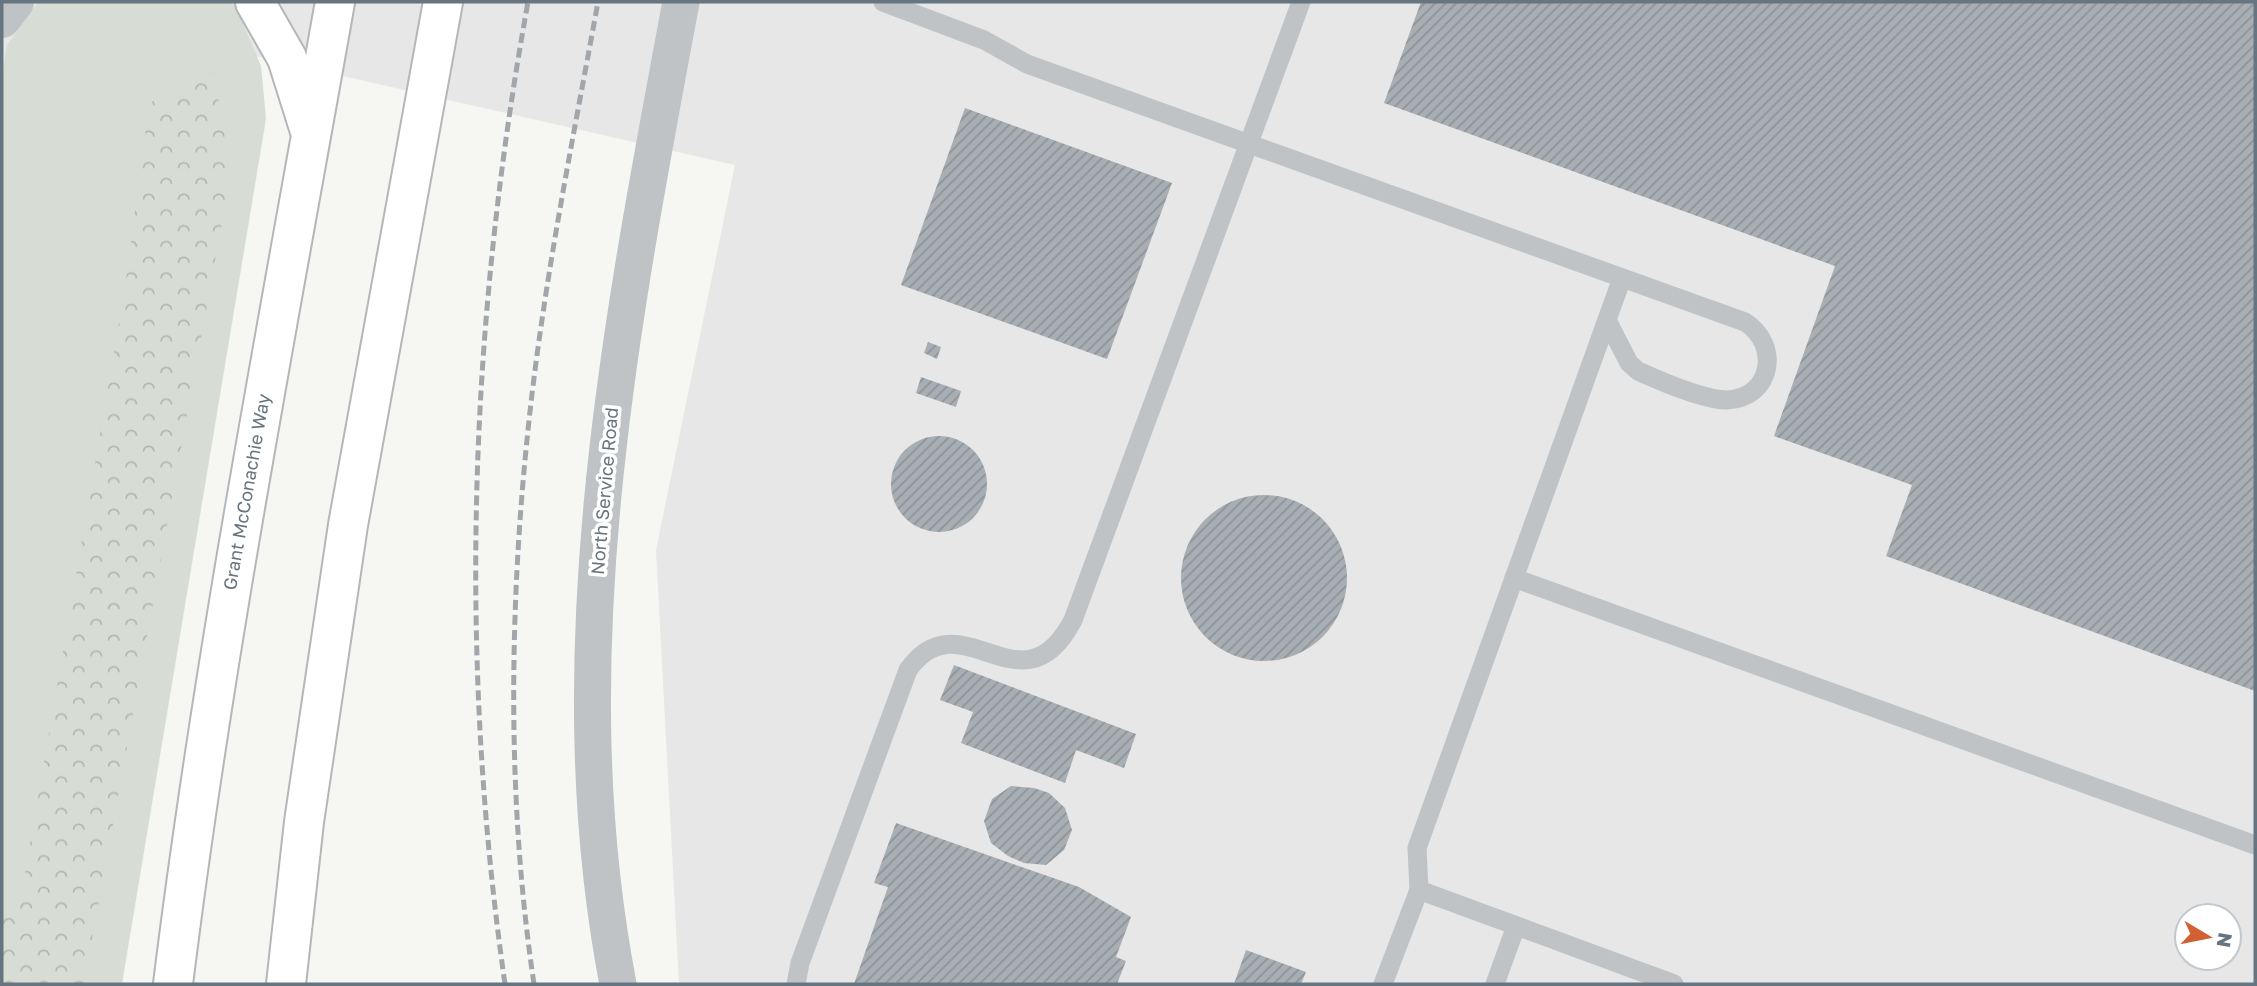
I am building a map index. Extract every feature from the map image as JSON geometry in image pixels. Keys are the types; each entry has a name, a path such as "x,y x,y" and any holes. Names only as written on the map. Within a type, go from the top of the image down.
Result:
{"main road":[{"path":"255,2 287,58 311,135"},
{"name":"Grant McConachie Way","path":"173,984 215,676 335,2"},
{"path":"286,984 313,757 348,525 443,2"}],"street":[{"path":"2,19 15,2"},
{"name":"North Service Road","path":"618,984 602,880 594,795 593,672 598,551 609,431 633,265 681,2"}],"lane":[{"path":"883,2 984,40 1027,64 1754,327 1767,346 1766,370 1762,381 1745,396 1715,399 1638,371 1629,363 1607,320"},
{"path":"796,984 800,963 898,695 916,657 944,642 961,643 1021,661 1049,651 1066,634 1301,2"},
{"path":"1383,984 1419,890 1417,848 1622,278"},
{"path":"1514,578 2255,845"},
{"path":"1419,890 1674,984"},
{"path":"1495,984 1516,926"}],"shaded area":[{"path":"2,2 2255,2 2255,984 679,984 656,550 735,165 101,21 2,581"}],"green space":[{"path":"38,2 230,2 236,7 261,66 266,119 122,984 2,984 2,75 7,45"},
{"path":"214,73 231,173 84,984 2,984 2,907 20,903 125,288 149,103"}],"building":[{"path":"1421,2 2255,2 2255,691 1886,556 1912,485 1774,436 1835,266 1384,103"},
{"path":"965,108 1172,183 1107,359 901,285"},
{"path":"928,342 941,347 937,359 924,353"},
{"path":"921,377 961,391 956,407 916,393"},
{"path":"939,436 957,440 973,450 983,466 987,484 983,502 973,518 957,528 939,532 921,528 905,518 895,502 891,484 895,466 905,450 921,440"},
{"path":"1264,495 1296,501 1323,519 1341,546 1347,578 1341,610 1323,637 1296,655 1264,661 1232,655 1205,637 1187,610 1181,578 1187,546 1205,519 1232,501"},
{"path":"954,665 1136,734 1124,768 1076,750 1065,783 961,743 973,712 940,700"},
{"path":"1011,786 1034,788 1049,793 1065,808 1072,830 1064,850 1046,865 1024,863 1008,856 991,843 984,821 992,799"},
{"path":"896,823 1079,887 1131,917 1116,957 1126,961 1117,984 854,984 888,887 874,883"},
{"path":"1246,950 1306,972 1301,984 1234,984"}],"railway":[{"path":"505,984 490,861 480,739 476,615 477,492 482,369 493,246 508,124 528,2"},
{"path":"534,984 525,916 515,778 514,637 517,567 534,376 559,215 598,2"}]}
